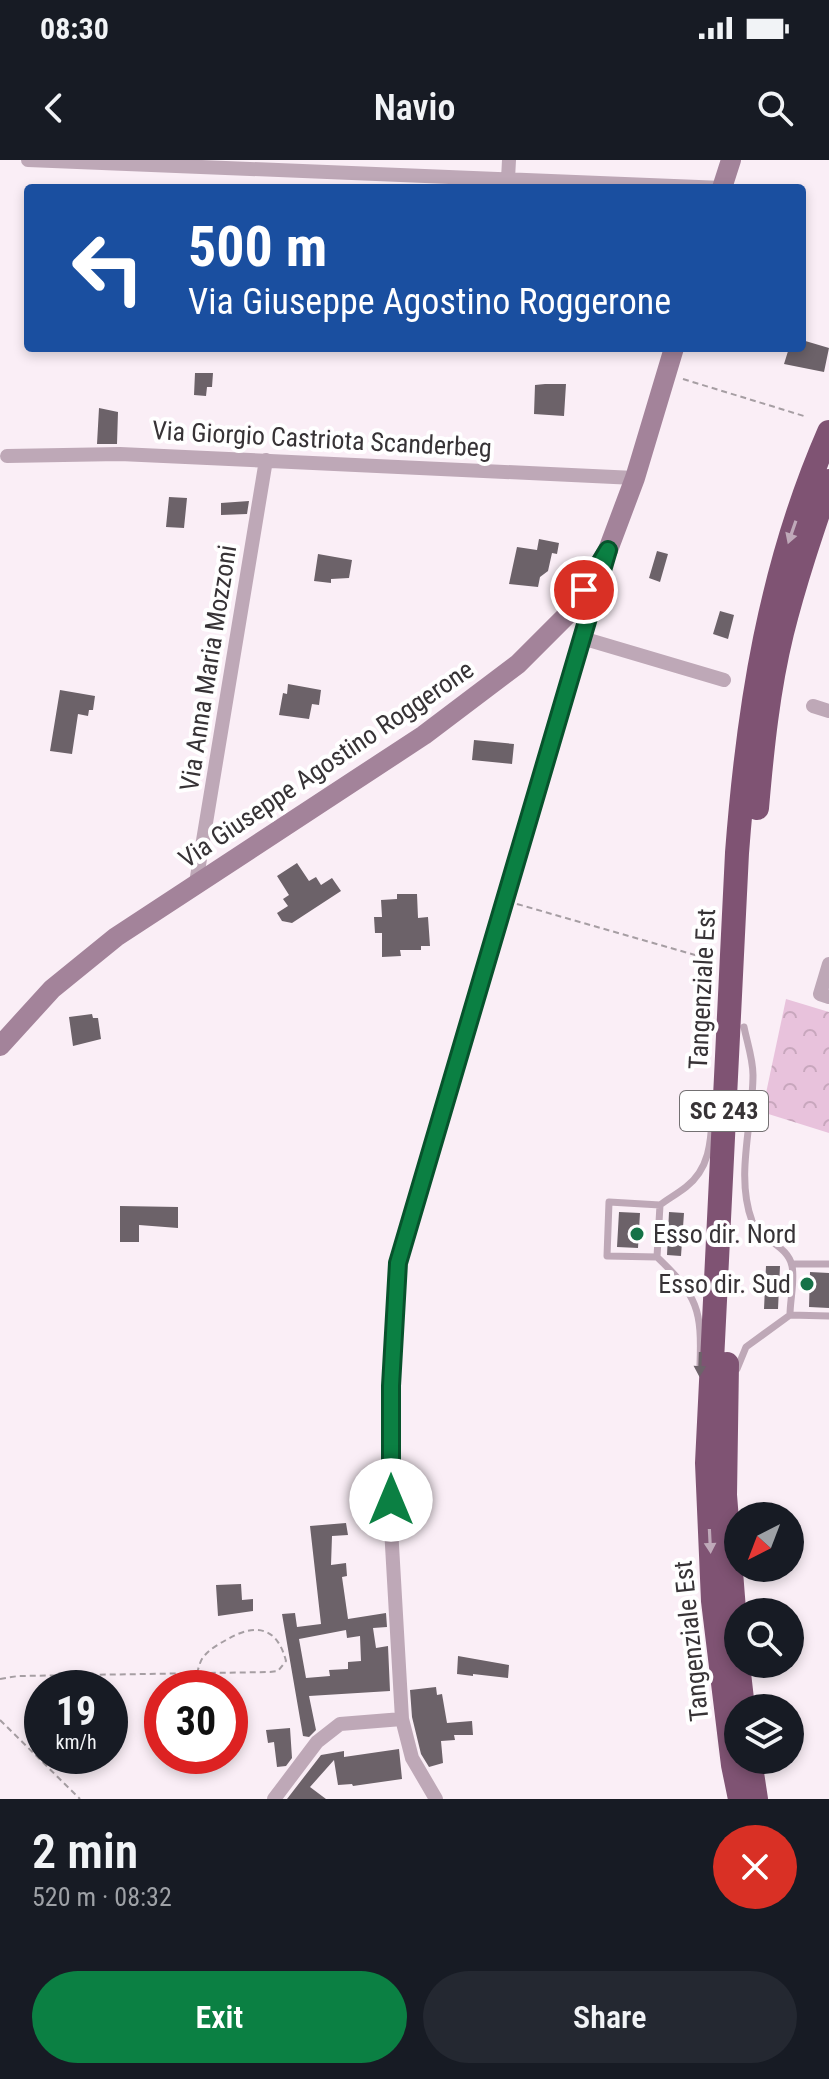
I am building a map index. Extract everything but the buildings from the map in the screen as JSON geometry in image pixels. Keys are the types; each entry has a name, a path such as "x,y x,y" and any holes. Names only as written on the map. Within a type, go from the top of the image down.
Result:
{"highway":[{"name":"Tangenziale Est","path":"733,1598 725,1495 745,753 763,640 788,543 829,432"},
{"name":"Tangenziale Est","path":"740,1799 713,1601 707,1463 736,1027 763,747 781,635 829,481"},
{"path":"752,1774 756,1799"}],"street":[{"path":"28,160 627,184"},
{"path":"508,179 509,160"},
{"path":"723,184 731,160"},
{"name":"Via Giuseppe Agostino Roggerone","path":"0,1046 52,989 116,937 424,735 518,664 572,610 608,550 635,478 673,352"},
{"name":"Via Giorgio Castriota Scanderbeg","path":"7,456 120,454 635,478"},
{"name":"Via Anna Maria Mozzoni","path":"196,883 266,460"},
{"path":"436,1799 412,1758 402,1719 391,1528 391,1386 398,1263 608,550"},
{"path":"582,638 724,680"},
{"path":"813,706 829,711"},
{"path":"824,996 829,964"},
{"path":"274,1799 317,1742 340,1724 402,1719"}],"lane":[{"path":"716,1059 736,1027"},
{"path":"736,1027 753,1072 745,1180 747,1203 752,1222 760,1235 786,1255 792,1264 790,1315"},
{"path":"699,1380 701,1324 696,1304 687,1289 657,1257 607,1256 609,1202 660,1205 684,1189 699,1174 710,1144 713,1102"},
{"path":"657,1257 660,1205"},
{"path":"792,1264 829,1264"},
{"path":"737,1382 740,1358 757,1337 790,1315 829,1316"},
{"path":"698,1437 707,1463"},
{"path":"725,1495 735,1469 735,1440"}],"path":[{"path":"666,374 804,416"},
{"path":"504,901 702,957"},
{"path":"262,1629 271,1634 279,1642 286,1661 278,1671 197,1673 201,1658 206,1653 231,1637 252,1630 262,1629"},
{"path":"0,1679 144,1674"},
{"path":"0,1720 80,1799"}],"green space":[{"path":"786,999 829,1012 829,1133 762,1112"}],"place":[{"name":"Esso dir. Nord","path":"637,1234"},
{"name":"Esso dir. Sud","path":"807,1284"}],"route":[{"path":"391,1500 391,1386 398,1263 608,550 584,590"}]}
